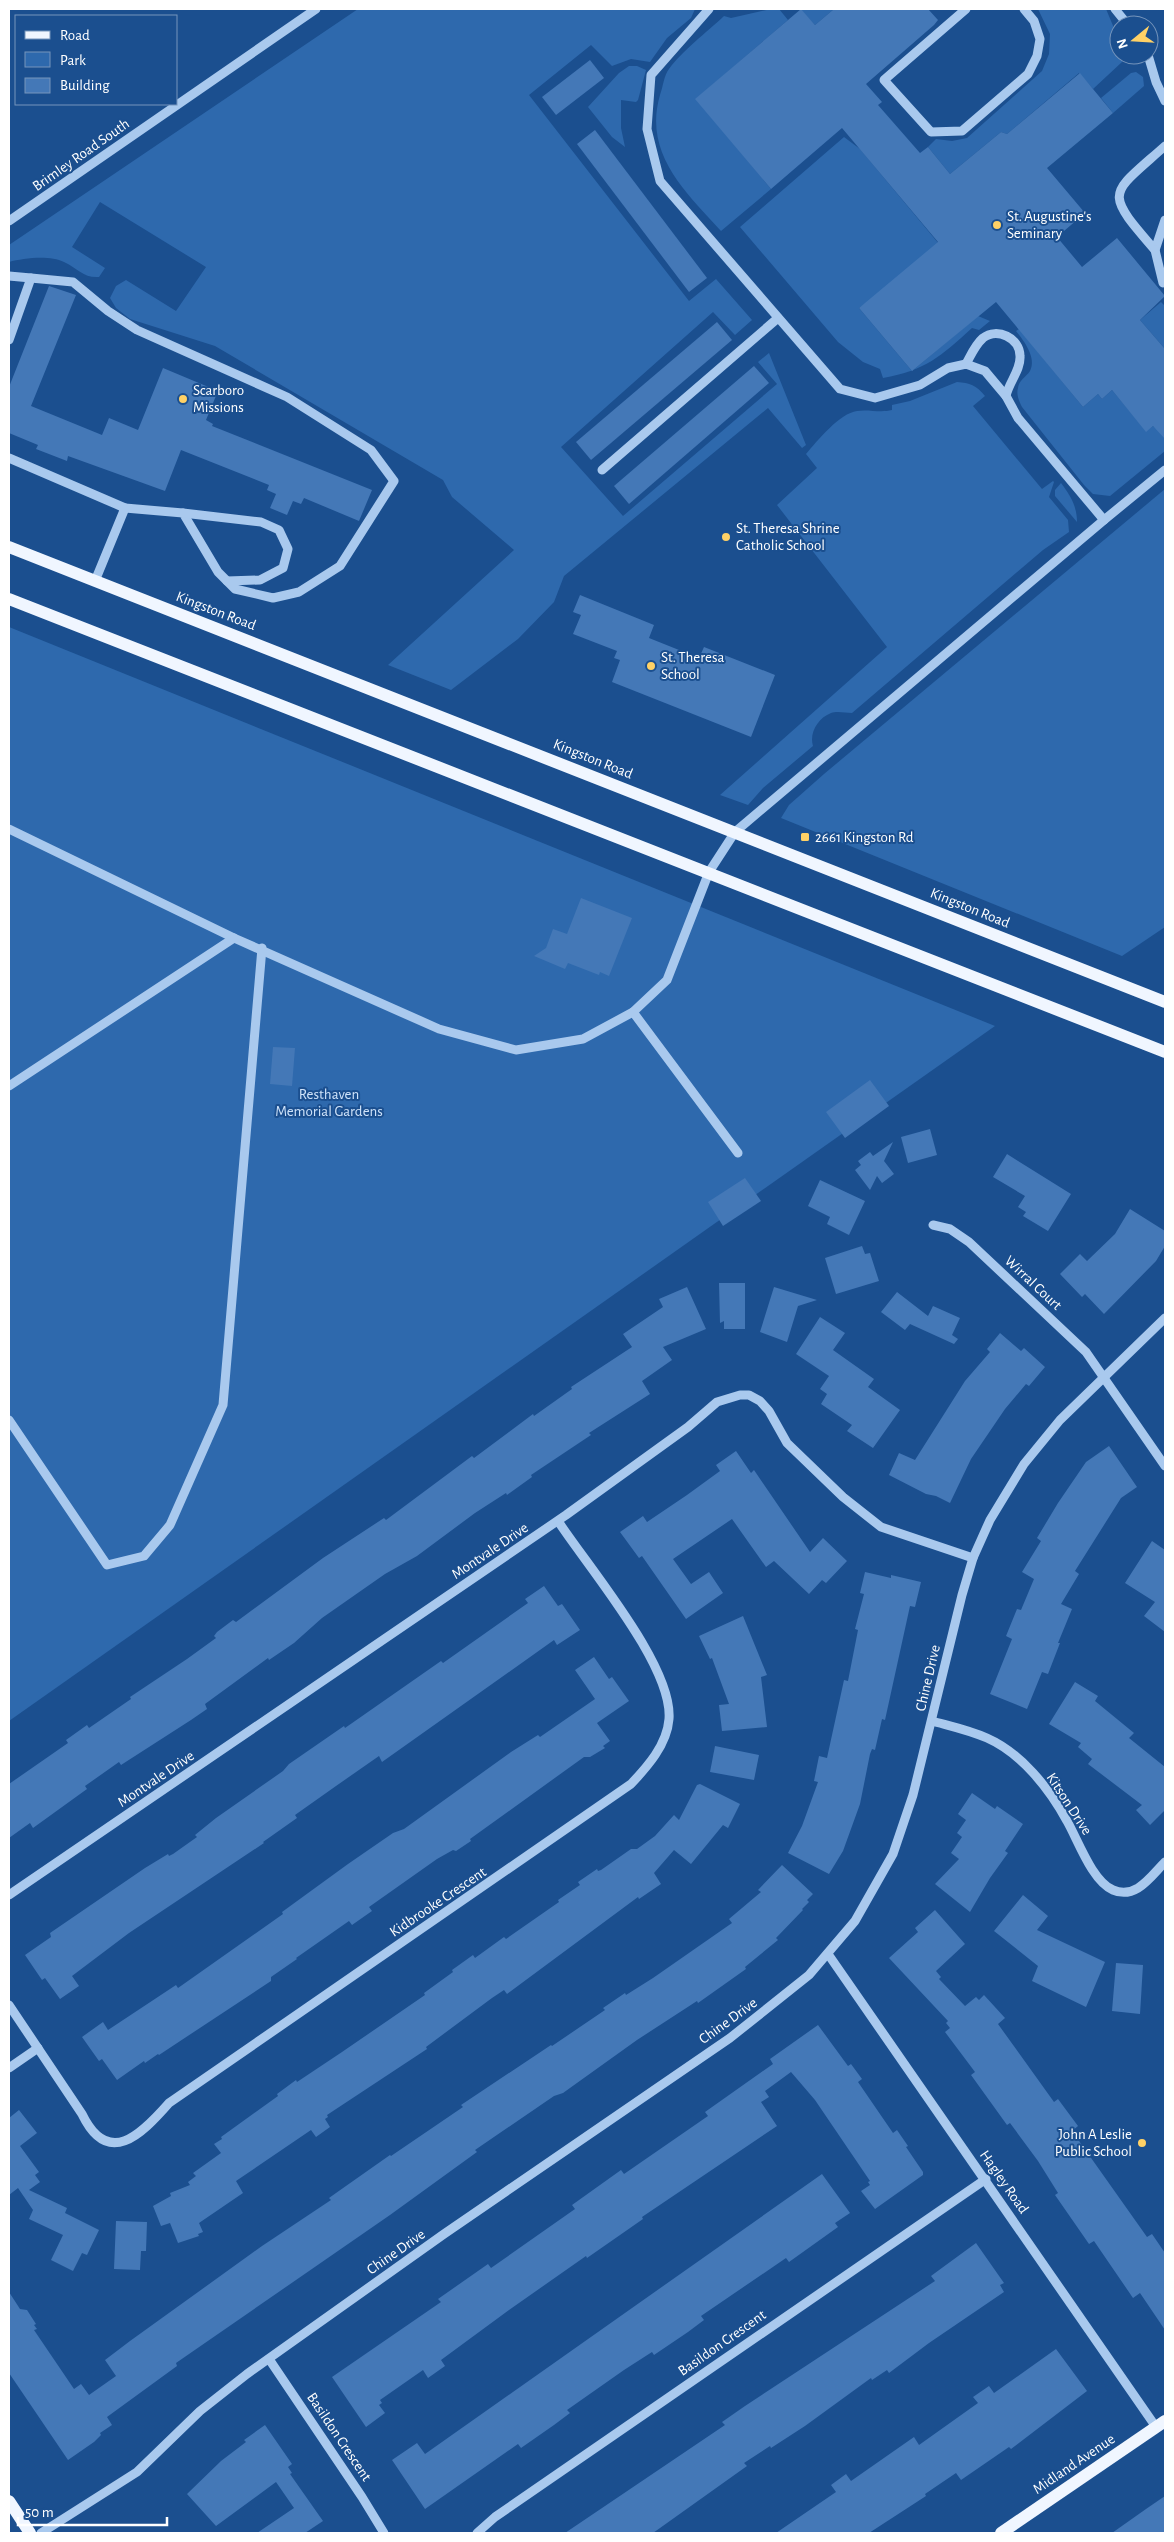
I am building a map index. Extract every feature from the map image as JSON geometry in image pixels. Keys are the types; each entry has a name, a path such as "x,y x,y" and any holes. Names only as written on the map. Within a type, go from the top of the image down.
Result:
{"main road":[{"name":"Kingston Road","path":"9,547 1165,1002"},
{"path":"9,598 1165,1052"},
{"name":"Midland Avenue","path":"1001,2533 1161,2424"},
{"path":"9,2501 30,2533"}],"street":[{"name":"Brimley Road South","path":"178,105 316,9"},
{"path":"709,9 651,75 647,129 660,181 840,389 875,398 920,385 948,368 966,364 985,370 1006,396 1018,418 1104,520"},
{"path":"966,9 884,80 930,132 962,131 1028,74 1037,56 1040,39 1034,21 1024,9"},
{"path":"1151,65 1156,82 1165,100"},
{"name":"Brimley Road South","path":"9,222 178,105"},
{"path":"1164,283 1155,250 1123,213 1118,198 1120,186 1165,146"},
{"path":"1155,250 1165,220"},
{"path":"9,276 73,282 108,311 137,330 287,397 371,450 394,481 340,566 300,592 273,598 235,589 218,572 183,513"},
{"path":"9,340 31,278"},
{"path":"602,470 778,318"},
{"path":"966,364 976,344 985,336 996,333 1007,336 1016,343 1021,354 1020,365 1008,384 1006,396"},
{"path":"9,458 125,508 261,522 279,530 288,549 283,568 260,580 227,581"},
{"path":"9,829 234,938 262,948 439,1029 516,1050 583,1040 633,1012 667,980 709,872 735,832 1165,470"},
{"path":"95,581 125,508"},
{"path":"9,1086 234,938"},
{"path":"9,1420 107,1565 144,1556 170,1525 223,1405 262,948"},
{"path":"633,1012 738,1153"},
{"name":"Wirral Court","path":"933,1225 950,1229 969,1242 1086,1352 1165,1466"},
{"name":"Chine Drive","path":"41,2533 137,2472 208,2404 269,2358 444,2234 730,2038 809,1975 855,1921 893,1854 913,1795 955,1624 974,1558 990,1520 1024,1464 1060,1420 1165,1318"},
{"name":"Montvale Drive","path":"9,1895 558,1521 688,1428 717,1402 740,1395 749,1395 760,1401 769,1411 787,1443 843,1497 881,1528 974,1558"},
{"name":"Kidbrooke Crescent","path":"38,2048 82,2114 90,2130 103,2142 119,2143 150,2124 169,2103 572,1827 630,1784 647,1767 660,1748 669,1720 668,1699 661,1678 645,1647 558,1521"},
{"name":"Kitson Drive","path":"932,1721 988,1738 1030,1769 1067,1821 1088,1862 1105,1884 1114,1890 1132,1892 1140,1887 1165,1862"},
{"name":"Hagley Road","path":"828,1954 1161,2424"},
{"path":"9,2004 38,2048 9,2068"},
{"name":"Basildon Crescent","path":"477,2533 495,2517 986,2179"},
{"name":"Basildon Crescent","path":"269,2358 384,2533"}],"green space":[{"path":"358,9 695,9 691,18 667,38 650,62 631,59 612,66 591,45 529,95 689,301 716,279 752,320 735,335 713,312 561,447 623,516 777,384 758,362 769,353 806,445 802,448 768,408 564,576 554,602 518,639 451,690 388,665 514,550 452,497 443,480 215,346 130,319 116,308 110,298 116,286 126,280 176,311 206,267 100,202 72,247 105,268 99,277 85,275 64,262 52,258 29,258 9,262 9,245"},
{"path":"779,9 788,20 696,99 771,189 721,231 681,186 662,153 657,135 656,116 660,95 666,74 674,62 724,16 731,18"},
{"path":"800,9 834,9 815,25"},
{"path":"1038,9 1106,9 1109,16 1109,65 1119,65 1093,89 1079,73 1007,134 1001,132 950,174 928,147 936,139 952,141 967,138 1042,71 1049,54 1050,34"},
{"path":"629,66 637,66 646,70 638,100 636,102 621,100 621,128 625,147 612,137 588,107 619,73"},
{"path":"1136,72 1143,77 1144,86 1113,113 1101,98 1131,73"},
{"path":"844,137 860,149 944,250 859,308 912,370 883,378 880,369 863,362 838,342 740,227"},
{"path":"1161,302 1165,306 1165,349 1140,320"},
{"path":"978,316 990,321 979,330 972,328 932,361 914,370"},
{"path":"1019,329 1083,407 1098,394 1102,399 1112,390 1146,431 1153,426 1158,430 1165,424 1165,451 1110,496 1093,494 1021,405 1017,390 1021,381 1030,371 1032,361 1029,350 1016,331"},
{"path":"957,382 972,385 985,396 973,406 1042,489 1054,482 1049,497 1068,520 1069,532 1043,550 852,713 833,712 822,718 812,736 813,746 763,788 748,805 720,795 887,647 777,505 817,468 806,454 829,428 850,413 892,410 892,405 910,401"},
{"path":"1061,483 1072,501 1076,511 1077,522 1055,496 1055,490"},
{"path":"1165,489 1165,927 1122,956 781,818 789,805 824,774"},
{"name":"Resthaven Memorial Gardens","path":"9,627 995,1026 9,1721"}],"building":[{"name":"St. Augustine's Seminary","path":"801,9 815,25 834,9 928,9 938,20 866,84 882,102 878,105 920,153 928,147 950,174 1001,132 1007,134 1080,73 1113,113 1047,168 1085,213 1057,237 1082,267 1117,238 1165,296 1140,320 1165,349 1165,439 1153,426 1146,432 1112,390 1102,399 1098,394 1083,407 996,302 912,371 859,308 938,242 842,128 771,189 695,99"},
{"path":"590,60 604,78 556,115 542,97"},
{"path":"595,130 707,278 689,292 577,144"},
{"name":"Scarboro Missions","path":"49,286 76,295 31,406 102,435 109,418 138,430 163,368 218,391 206,420 213,424 212,426 372,490 359,521 304,498 301,504 293,501 287,515 270,508 276,494 267,490 269,485 181,450 165,491 68,456 67,461 36,449 38,445 9,433 9,387"},
{"path":"717,322 732,340 591,460 576,442"},
{"path":"754,366 769,383 629,504 614,486"},
{"name":"St. Theresa School","path":"580,595 654,625 649,638 699,658 704,647 775,675 751,737 612,682 620,660 614,658 617,651 573,634 581,615 573,612"},
{"path":"581,898 632,918 609,976 600,972 599,975 568,963 565,969 534,956 546,948 553,929 567,934"},
{"path":"273,1047 295,1048 292,1086 270,1084"},
{"path":"870,1080 889,1106 845,1138 826,1112"},
{"path":"930,1129 937,1155 908,1163 901,1137"},
{"path":"893,1142 884,1161 894,1174 882,1183 877,1176 870,1190 855,1170 861,1165 858,1161 870,1152 873,1156"},
{"path":"1007,1154 1071,1194 1048,1231 1023,1216 1026,1212 1018,1207 1025,1196 993,1177"},
{"path":"745,1178 761,1201 723,1226 708,1202"},
{"path":"820,1180 865,1201 849,1235 827,1224 830,1217 808,1206"},
{"path":"1130,1209 1165,1231 1165,1246 1156,1261 1104,1314 1085,1294 1082,1297 1060,1274 1080,1254 1087,1261 1115,1234"},
{"path":"862,1246 865,1254 870,1253 879,1281 836,1294 825,1258"},
{"path":"719,1283 745,1283 745,1329 724,1329 724,1321 720,1323"},
{"path":"687,1287 706,1329 663,1347 672,1360 642,1381 650,1394 589,1433 591,1435 531,1475 532,1477 507,1495 506,1493 475,1513 417,1556 385,1574 322,1618 294,1643 269,1660 268,1658 205,1704 207,1709 121,1765 119,1762 85,1786 87,1789 33,1828 30,1823 9,1838 9,1784 68,1743 66,1740 87,1725 89,1728 131,1699 130,1697 216,1638 214,1636 217,1632 233,1620 236,1622 323,1558 384,1518 386,1520 472,1456 474,1458 533,1414 534,1416 572,1389 571,1387 632,1347 623,1334 663,1307 659,1299"},
{"path":"774,1287 817,1300 798,1306 787,1342 760,1332"},
{"path":"897,1292 928,1316 933,1306 960,1318 952,1335 958,1339 954,1344 910,1324 905,1330 881,1312"},
{"path":"820,1317 845,1333 833,1350 874,1379 868,1387 900,1410 873,1448 847,1431 852,1425 821,1404 827,1394 820,1389 829,1376 796,1354"},
{"path":"1000,1333 1021,1351 1024,1348 1045,1367 1029,1386 1026,1384 1005,1409 971,1459 950,1503 936,1496 926,1494 889,1475 899,1453 915,1460 965,1381 990,1352 987,1349"},
{"path":"1109,1446 1137,1487 1121,1498 1075,1571 1079,1574 1061,1604 1072,1609 1048,1674 1042,1672 1027,1709 990,1694 1012,1639 1006,1636 1017,1609 1021,1610 1034,1579 1022,1572 1041,1541 1037,1538 1086,1462"},
{"path":"736,1451 751,1473 754,1470 810,1552 823,1538 847,1561 826,1583 822,1580 809,1594 774,1561 766,1567 732,1519 673,1559 691,1584 709,1572 723,1593 686,1619 642,1556 639,1558 620,1532 643,1516 647,1522 687,1495 720,1471 716,1465"},
{"path":"1152,1541 1165,1550 1165,1632 1144,1616 1155,1602 1125,1583"},
{"path":"865,1572 891,1578 891,1575 921,1582 915,1607 910,1606 885,1720 882,1719 875,1750 872,1749 870,1754 860,1804 843,1851 829,1874 788,1853 802,1826 818,1782 814,1781 819,1756 827,1758 844,1680 848,1681 858,1630 855,1629 864,1594 860,1593"},
{"path":"544,1586 558,1606 562,1604 580,1630 557,1645 554,1640 382,1762 379,1756 295,1815 297,1818 264,1843 129,1933 72,1976 79,1986 60,1999 45,1978 42,1980 25,1955 51,1937 50,1933 145,1868 168,1854 169,1856 173,1854 197,1837 195,1835 216,1818 283,1771 289,1764 344,1726 345,1728 441,1661 443,1663 528,1603 525,1599"},
{"path":"743,1616 767,1675 761,1677 767,1727 722,1731 719,1705 729,1704 712,1658 710,1659 699,1636"},
{"path":"594,1657 609,1679 612,1677 629,1701 597,1723 610,1741 603,1746 605,1748 590,1757 584,1757 470,1839 471,1841 456,1851 453,1850 437,1859 369,1907 372,1911 352,1925 349,1921 271,1977 271,1981 159,2055 145,2063 144,2061 117,2080 102,2059 99,2061 82,2037 103,2022 108,2030 176,1985 178,1988 283,1914 282,1912 348,1864 393,1833 404,1829 511,1752 538,1735 540,1737 595,1699 575,1670"},
{"path":"1075,1682 1098,1696 1095,1701 1134,1733 1129,1738 1165,1767 1165,1810 1150,1825 1136,1810 1142,1805 1088,1764 1092,1759 1078,1747 1081,1743 1049,1724"},
{"path":"715,1746 759,1755 754,1780 710,1772"},
{"path":"700,1784 740,1804 728,1828 723,1825 691,1864 674,1850 654,1873 661,1884 639,1899 638,1897 507,1994 504,1990 492,1998 426,2047 427,2049 327,2115 328,2117 325,2119 330,2127 316,2137 311,2130 236,2181 243,2193 199,2223 203,2232 198,2234 199,2236 178,2243 170,2223 161,2226 153,2206 171,2196 170,2193 190,2185 188,2182 196,2176 193,2173 221,2153 214,2144 222,2139 221,2137 278,2096 277,2094 296,2080 297,2082 425,1995 424,1993 473,1955 475,1958 504,1937 506,1939 559,1902 558,1900 580,1885 578,1882 597,1869 598,1871 601,1870 631,1849 637,1849 655,1836 674,1815 679,1820 697,1785"},
{"path":"972,1793 995,1809 997,1806 1023,1824 1005,1851 1008,1853 990,1878 970,1912 935,1884 959,1859 951,1853 962,1837 957,1833 966,1820 958,1814"},
{"path":"782,1865 813,1894 807,1900 809,1902 803,1910 776,1938 778,1940 745,1967 746,1969 698,2003 697,2001 637,2040 563,2093 554,2096 475,2150 477,2152 390,2215 176,2363 177,2366 107,2417 112,2425 100,2433 101,2435 94,2442 68,2460 9,2373 9,2292 20,2309 27,2310 36,2324 34,2325 37,2329 34,2330 74,2389 81,2384 89,2395 116,2376 105,2360 262,2246 331,2200 329,2198 336,2193 463,2107 461,2105 552,2046 605,2010 603,2008 625,1993 626,1995 653,1978 732,1923 729,1919 761,1892 758,1890"},
{"path":"1023,1895 1048,1916 1037,1930 1105,1962 1086,2007 1032,1981 1038,1966 994,1931"},
{"path":"935,1910 965,1944 936,1971 941,1977 939,1979 965,2006 976,1997 979,2000 984,1995 1005,2018 998,2024 1054,2102 1058,2099 1078,2126 1072,2131 1147,2237 1152,2234 1165,2253 1165,2330 1140,2293 1133,2298 1094,2241 1089,2244 1055,2195 1058,2193 1038,2161 1010,2123 1007,2125 971,2075 975,2072 945,2032 950,2028 946,2023 948,2021 889,1958 918,1932 915,1928"},
{"path":"1116,1963 1143,1965 1140,2014 1112,2011"},
{"path":"818,2025 848,2066 851,2064 862,2079 858,2082 893,2133 897,2130 908,2146 906,2147 923,2172 923,2175 875,2209 861,2191 870,2185 868,2182 870,2181 815,2100 791,2072 765,2091 769,2097 761,2102 777,2126 509,2310 441,2360 445,2366 428,2378 423,2370 380,2400 382,2403 379,2405 385,2413 366,2427 332,2377 441,2302 438,2299 488,2264 491,2268 575,2209 572,2205 621,2170 624,2174 708,2116 705,2112 773,2064 770,2059"},
{"path":"19,2110 37,2133 20,2146 39,2172 35,2175 40,2182 29,2190 67,2208 65,2213 99,2230 87,2255 82,2253 73,2271 51,2260 63,2235 29,2219 33,2210 18,2188 9,2195 9,2118"},
{"path":"822,2174 850,2213 835,2223 838,2227 789,2262 786,2258 701,2316 704,2320 688,2332 654,2355 652,2352 624,2370 567,2410 570,2413 521,2448 518,2444 425,2509 392,2460 417,2443 425,2454"},
{"path":"116,2221 147,2222 146,2251 141,2251 140,2270 114,2269"},
{"path":"976,2243 1004,2283 1000,2285 1004,2292 889,2373 887,2370 872,2380 871,2378 805,2426 744,2463 747,2466 653,2533 565,2533 725,2425 722,2422 745,2406 935,2281 931,2276"},
{"path":"1056,2349 1087,2391 1011,2449 1009,2447 961,2480 956,2473 925,2494 926,2496 869,2533 776,2533 836,2492 831,2485 846,2474 851,2481 914,2437 919,2445 978,2403 973,2397 989,2386 994,2393"},
{"path":"265,2425 292,2464 288,2467 292,2473 290,2474 323,2521 305,2533 257,2533 294,2508 276,2482 216,2526 187,2494 221,2461 246,2442 244,2440"},
{"path":"1165,2496 1165,2533 1112,2533 1146,2509"}],"place":[{"name":"St. Augustine's Seminary","path":"997,225"},
{"name":"Scarboro Missions","path":"183,399"},
{"name":"St. Theresa Shrine Catholic School","path":"726,537"},
{"name":"St. Theresa School","path":"651,666"},
{"name":"2661 Kingston Rd","path":"805,837"},
{"name":"John A Leslie Public School","path":"1142,2143"}]}
